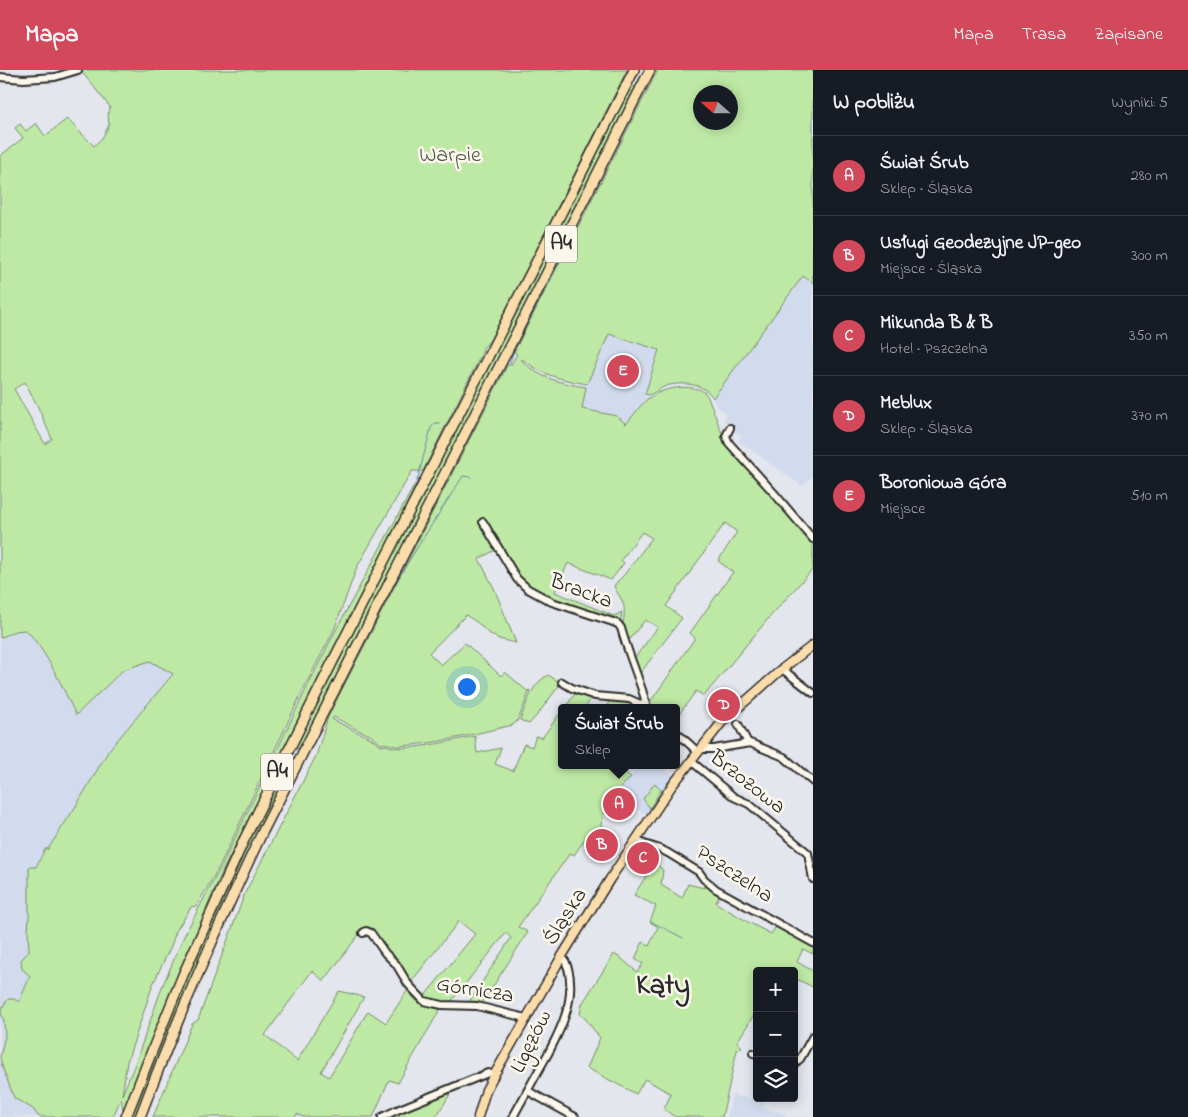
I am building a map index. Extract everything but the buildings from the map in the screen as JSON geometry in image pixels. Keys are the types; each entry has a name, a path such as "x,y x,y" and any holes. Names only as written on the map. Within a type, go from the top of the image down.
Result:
{"highway":[{"name":"A4","path":"126,1117 183,975 240,848 327,673 628,82 636,70"},
{"name":"A4","path":"140,1117 218,926 258,842 650,70"}],"main road":[{"name":"Śląska","path":"478,1117 486,1090 562,956 671,787 722,722 782,669 813,645"}],"street":[{"path":"0,77 24,79 55,77 78,70"},
{"path":"730,428 726,436 729,444 813,539"},
{"name":"Bracka","path":"483,522 517,579 528,589 552,602 618,624 645,696 646,704"},
{"path":"782,669 813,693"},
{"name":"Bracka","path":"562,682 572,688 595,696 629,699 640,704"},
{"path":"738,724 748,743"},
{"path":"680,735 699,750 714,750 750,743 784,757 813,782"},
{"name":"Brzozowa","path":"691,761 734,797 755,808 808,853 813,879"},
{"name":"Pszczelna","path":"636,840 668,852 699,872 716,890 813,943"},
{"name":"Górnicza","path":"363,933 366,931 371,933 385,953 396,964 408,984 424,1001 442,1005 477,1006 526,1018"},
{"name":"Ligęzów","path":"562,956 569,973 570,987 566,1015 559,1033 528,1091 575,1117"},
{"path":"798,1061 813,1036"},
{"path":"382,1117 488,1073 494,1075"},
{"path":"513,1117 528,1091"}],"shaded area":[{"path":"803,276 813,283 813,475 802,486 738,441 741,436 724,421 725,413 715,405 713,398"},
{"path":"609,334 659,350 645,394 649,398 627,424 612,415 582,409 587,384"},
{"path":"26,630 34,638 53,669 76,715 123,670 150,661 173,673 109,750 76,806 48,849 45,849 36,867 28,931 30,975 19,1003 1,1013 4,1021 5,1036 0,1057 0,638 15,631"},
{"path":"636,769 664,769 673,775 647,815 617,795 616,792 631,777"},
{"path":"0,1057 14,1098 33,1109 39,1117 0,1117"},
{"path":"732,1094 753,1100 753,1102 764,1103 762,1108 786,1114 785,1117 727,1117"}],"green space":[{"name":"Warpie","path":"627,70 517,288 490,340 483,348 423,471 412,471 357,567 334,630 305,686 220,865 196,907 192,906 176,931 153,984 127,1062 122,1095 162,987 185,934 223,863 337,628 415,484 397,524 224,868 123,1110 121,1098 113,1117 39,1117 33,1109 14,1098 0,1057 5,1036 4,1021 1,1013 2,1008 8,999 14,999 19,1002 30,976 22,969 21,960 29,951 29,867 36,867 45,849 48,849 76,806 109,750 173,674 150,661 123,670 76,715 48,659 26,630 15,631 0,638 0,156 23,138 15,128 20,124 26,131 36,123 45,136 67,119 94,146 102,138 109,124 108,115 110,107 81,71","holes":["25,382 52,439 45,444 14,389"]},
{"path":"658,70 813,70 813,283 803,276 713,398 700,387 688,384 667,386 649,395 645,394 659,350 609,334 587,384 553,376 522,359 522,361 544,376 568,384 586,387 582,409 617,416 626,424 646,400 668,389 684,387 704,392 709,399 724,437 813,543 813,569 767,620 704,696 696,691 680,713 680,704 649,704 695,638 690,633 733,572 718,561 737,532 725,523 666,606 682,618 638,676 633,660 658,627 645,620 627,642 623,631 624,606 614,586 652,538 642,532 621,560 624,563 611,580 568,563 555,592 614,616 622,612 620,625 542,594 522,581 497,549 479,559 494,588 516,643 499,639 466,615 429,653 441,665 465,643 501,676 505,672 527,691 530,690 518,720 513,725 465,736 397,746 381,744 370,735 334,717 332,719 369,737 381,746 416,747 475,736 477,753 501,748 495,764 513,771 524,744 532,747 536,736 542,738 558,716 558,769 620,769 631,777 616,792 617,795 606,807 595,846 585,839 574,855 570,853 518,927 528,932 481,1005 467,1005 511,938 506,933 449,1004 423,998 475,934 459,921 411,982 399,961 393,958 370,929 363,930 360,933 324,981 312,971 265,1035 297,1061 339,991 364,997 321,1072 329,1077 368,1011 386,1023 409,988 411,995 417,1001 442,1006 398,1083 389,1080 373,1117 303,1117 297,1114 295,1117 153,1117 192,1024 198,1020 245,893 316,756 328,717 508,364 511,365 517,354 514,352"},
{"path":"630,85 637,88 302,747 296,749 295,744"},
{"path":"548,675 561,683 529,724 520,720 527,701 537,684"},
{"path":"577,691 593,696 588,704 568,704"},
{"path":"612,698 629,700 636,704 608,704"},
{"path":"294,758 294,763 137,1117 130,1117 165,1027 231,875 288,759"},
{"path":"655,783 661,790 650,808 643,799"},
{"path":"655,863 663,870 661,885 682,898 688,884 704,888 703,879 720,893 716,903 748,922 771,934 777,925 813,944 813,954 803,949 797,962 813,971 813,987 798,980 798,967 753,967 753,1016 737,1042 742,1047 737,1050 722,1117 675,1117 664,1109 671,1094 645,1079 636,1094 587,1068 600,1038 584,1017 580,1015 582,1004 614,954 637,972 643,964 635,959 643,942 649,946 658,927 650,922 656,906 634,895"},
{"path":"452,1091 436,1117 394,1117 395,1112"}],"waterway":[{"path":"510,363 514,350 560,261"},
{"path":"416,485 431,428 435,423 440,423"},
{"path":"395,584 463,476 471,477"},
{"path":"652,922 683,938"}],"place":[{"name":"Boroniowa Góra","path":"623,371"},
{"name":"Meblux","path":"724,705"},
{"name":"Świat Śrub","path":"619,804"},
{"name":"Usługi Geodezyjne JP-geo","path":"602,845"},
{"name":"Mikunda B & B","path":"643,858"}],"district":[{"name":"Kąty","path":"663,986"}]}
